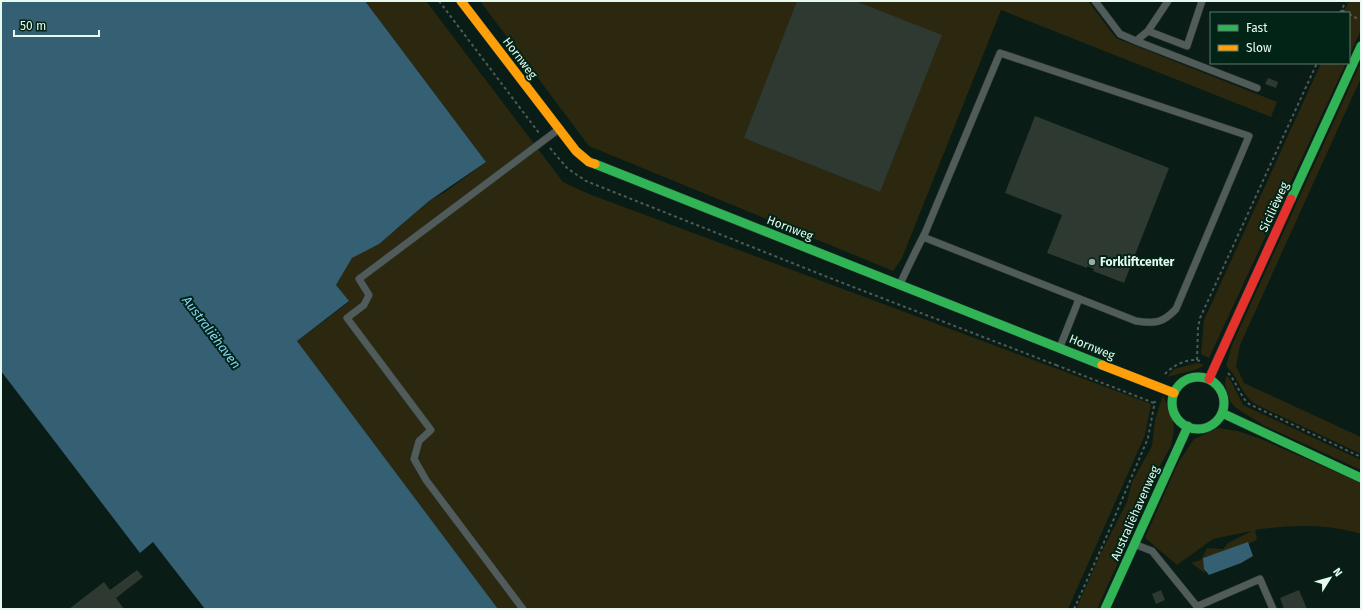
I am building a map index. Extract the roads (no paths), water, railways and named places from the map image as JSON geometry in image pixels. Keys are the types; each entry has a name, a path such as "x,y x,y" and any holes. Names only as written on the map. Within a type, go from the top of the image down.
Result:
{"street":[{"name":"Hornweg","path":"462,1 576,151 589,162 1174,393"},
{"name":"Siciliëweg","path":"1209,379 1361,46"},
{"path":"1192,377 1209,379 1220,390 1223,397 1222,413 1211,425 1196,428 1188,426 1176,416 1172,404 1174,393 1178,386 1192,377"},
{"path":"1222,413 1361,478"},
{"name":"Australiëhavenweg","path":"1105,609 1188,426"}],"lane":[{"path":"1095,1 1120,34 1257,88"},
{"path":"1136,41 1148,30 1168,1"},
{"path":"1148,30 1187,46 1202,1"},
{"path":"900,284 923,237 1000,53 1249,136 1176,309 1162,321 1151,323 1136,321 923,237"},
{"path":"523,609 426,480 414,459 419,441 431,430 347,318 364,305 369,295 359,279 559,129"},
{"path":"1060,348 1079,299"},
{"path":"1134,544 1152,551 1198,607 1260,579 1273,609"}],"water":[{"name":"Australiëhaven","path":"1,1 365,1 486,162 429,201 379,244 352,258 336,285 349,301 297,341 498,609 205,609 153,542 140,553 1,371"},
{"path":"1248,542 1253,556 1241,563 1209,575 1204,569 1203,558"}],"place":[{"name":"Forkliftcenter","path":"1092,262"}]}
